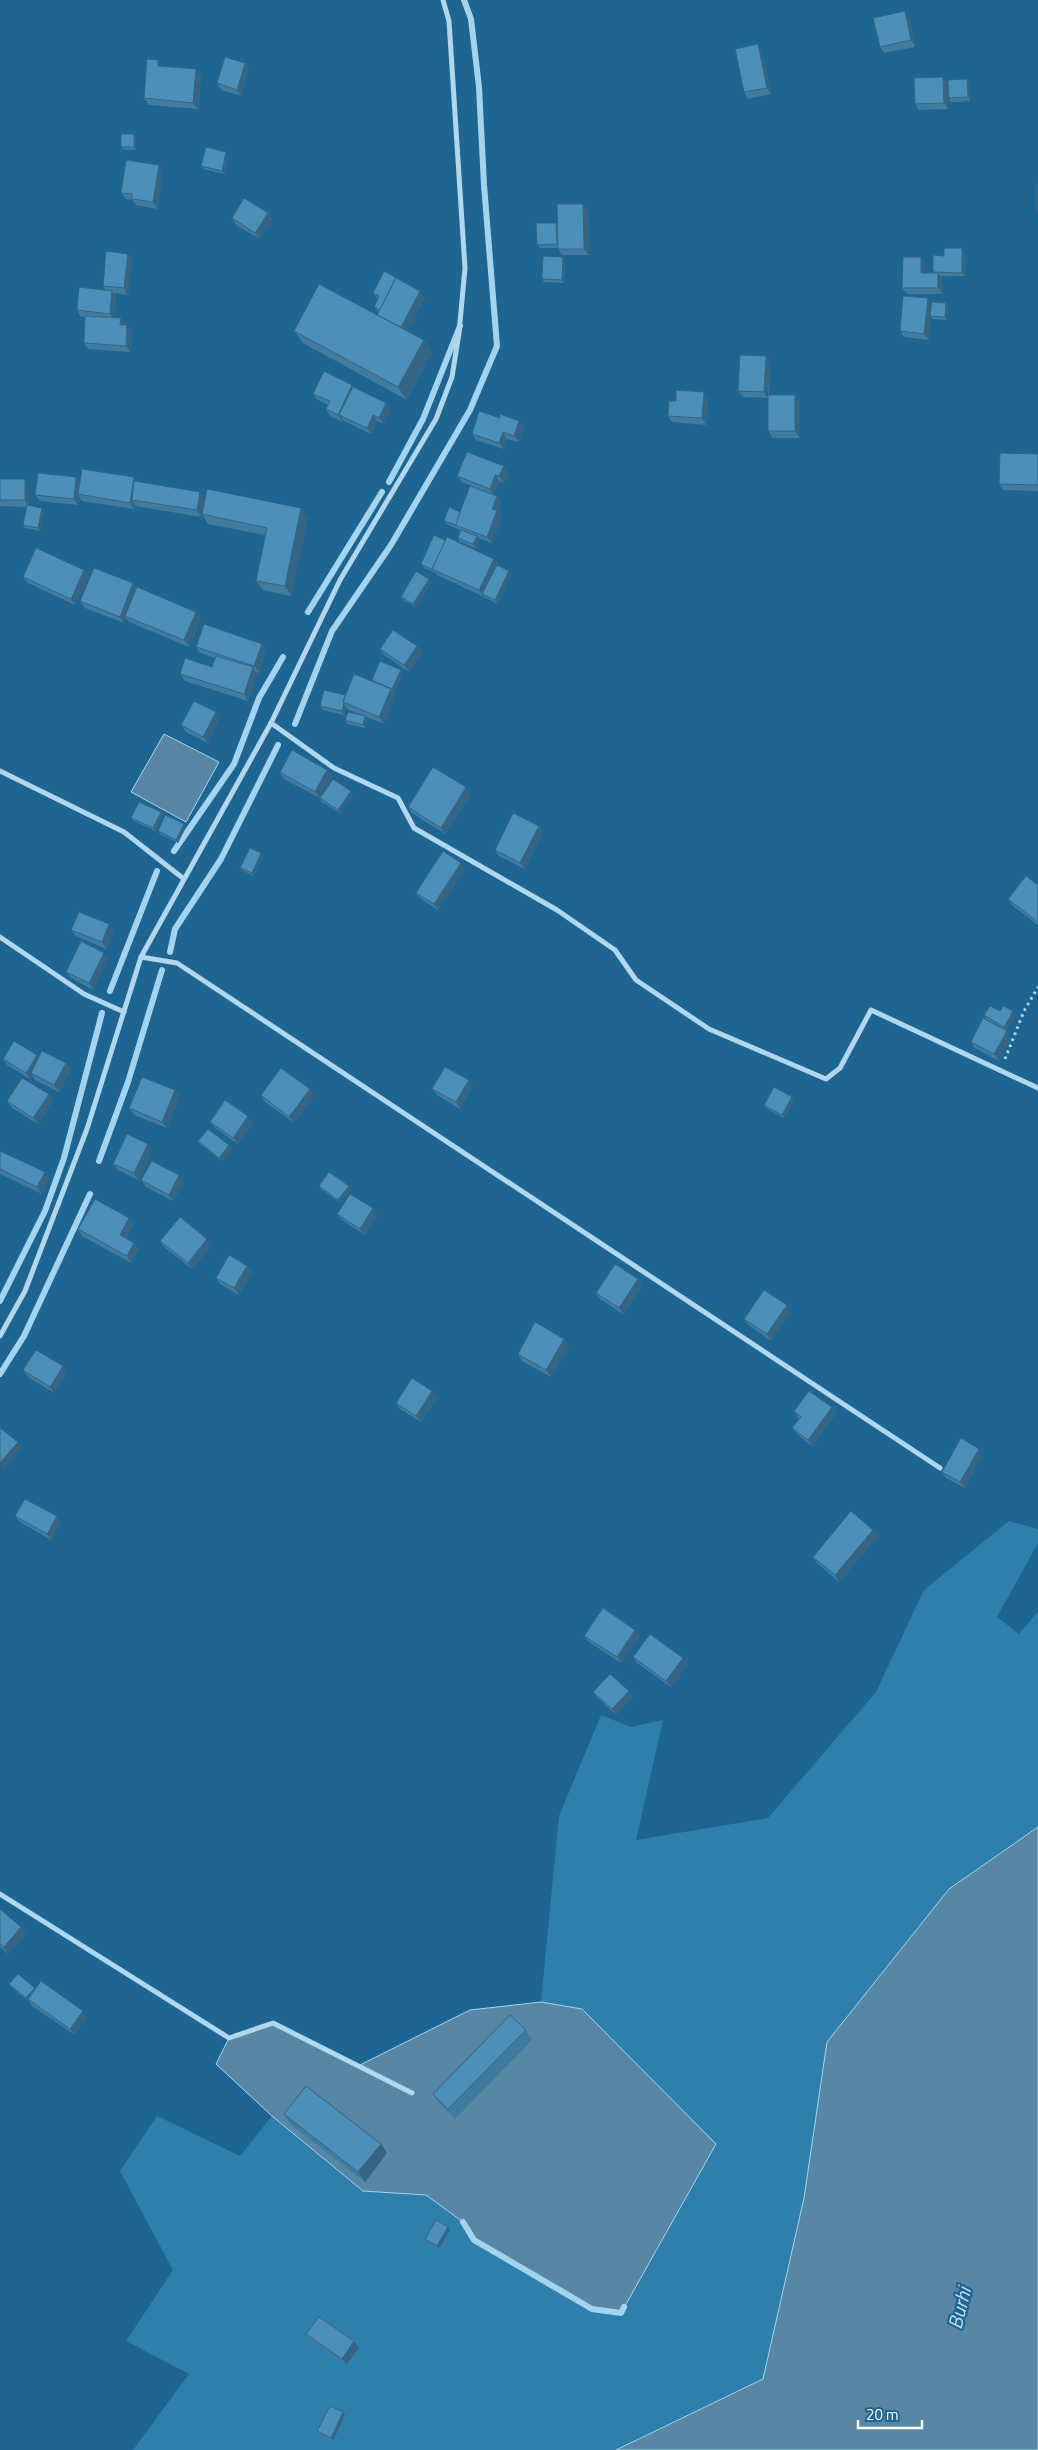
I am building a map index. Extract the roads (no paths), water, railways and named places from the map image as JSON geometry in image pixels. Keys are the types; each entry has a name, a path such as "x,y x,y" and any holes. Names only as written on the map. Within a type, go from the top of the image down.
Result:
{"street":[{"path":"0,1336 25,1291 87,1129 142,957 271,723 340,580 436,419 452,376 459,333 464,268 449,21 443,0"},
{"path":"271,723 334,768 398,798 414,828 556,910 615,950 636,980 709,1029 826,1080 840,1068 871,1010 1038,1088"},
{"path":"0,771 124,832 184,879"},
{"path":"0,937 84,994 124,1012"},
{"path":"142,957 178,962 940,1468"},
{"path":"0,1894 229,2038 273,2023 412,2094"}],"water":[{"path":"164,734 219,762 186,822 131,792"},
{"name":"Burhi","path":"1038,1827 1038,2450 616,2450 763,2379 804,2198 827,2042 949,1889"},
{"path":"541,2002 582,2009 716,2144 621,2313 593,2309 474,2240 463,2222 426,2195 363,2191 272,2116 216,2064 229,2038 273,2023 358,2066 470,2010"}],"waterway":[{"path":"295,724 332,631 391,545 470,410 497,346 484,185 479,87 471,19 464,0"},
{"path":"389,482 423,419 460,326"},
{"path":"308,612 382,492"},
{"path":"174,851 234,764 259,698 283,657"},
{"path":"170,952 175,929 221,859 278,745"},
{"path":"110,991 157,871"},
{"path":"99,1161 128,1082 162,970"},
{"path":"0,1301 45,1211 64,1158 102,1013"},
{"path":"0,1374 24,1336 90,1194"},
{"path":"463,2222 474,2240 592,2309 621,2313 624,2307"}]}
